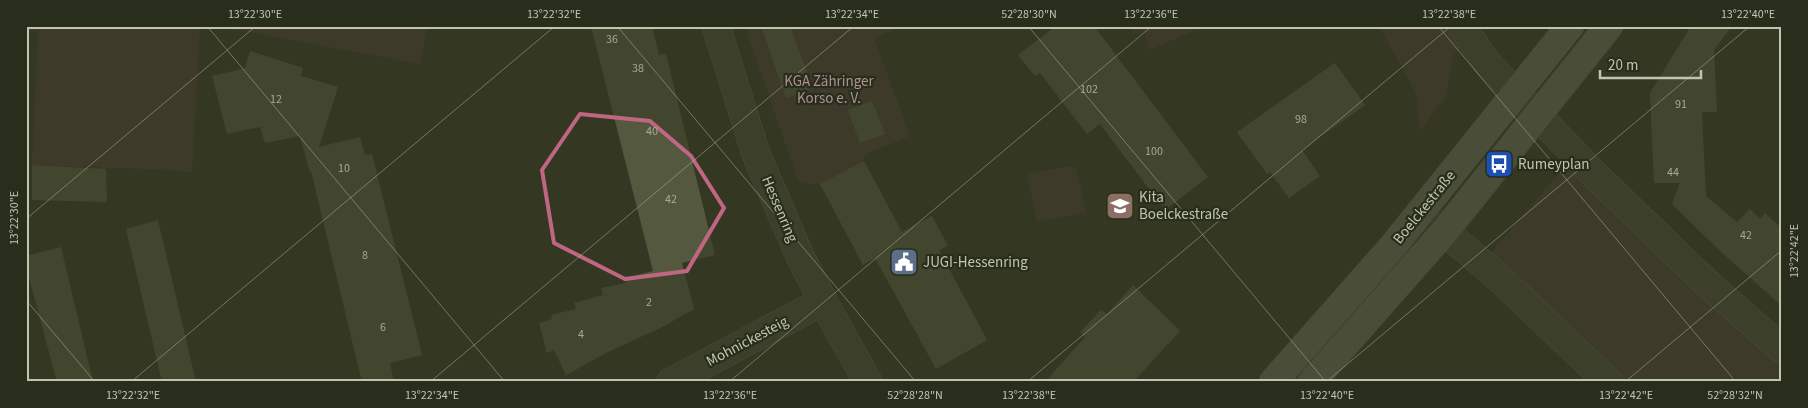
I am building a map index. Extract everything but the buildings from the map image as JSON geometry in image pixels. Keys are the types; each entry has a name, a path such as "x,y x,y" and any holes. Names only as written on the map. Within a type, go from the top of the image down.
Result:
{"main road":[{"name":"Boelckestraße","path":"1272,382 1382,259 1570,26"},
{"name":"Boelckestraße","path":"1312,382 1445,231 1609,26"}],"street":[{"name":"Hessenring","path":"716,26 756,154 800,256 868,382"},
{"path":"1462,26 1487,62 1515,94 1595,175 1708,284 1782,349"},
{"path":"1421,211 1498,277 1608,382"},
{"name":"Mohnickesteig","path":"671,382 823,301"}],"highlighted area":[{"path":"580,114 650,121 691,156 724,208 687,271 625,279 554,243 542,170"}],"green space":[{"path":"26,26 200,26 192,172 32,165 38,32 26,30"},
{"path":"218,26 427,26 420,64"},
{"name":"KGA Zähringer Korso e. V.","path":"745,26 901,26 874,39 910,136 865,154 864,161 820,184 799,183"},
{"path":"1131,26 1204,26 1150,50 1144,30 1134,34"},
{"path":"1379,26 1445,26 1460,48 1453,56 1446,96 1420,131 1416,93"},
{"path":"1567,164 1782,361 1782,382 1623,382 1523,286 1491,253"},
{"path":"1072,166 1076,168 1086,212 1037,222 1027,174"},
{"path":"1391,262 1400,270 1303,382 1287,382"}],"place":[{"name":"Rumeyplan","path":"1499,164"},
{"name":"Kita Boelckestraße","path":"1120,206"},
{"name":"JUGI-Hessenring","path":"904,262"}]}
